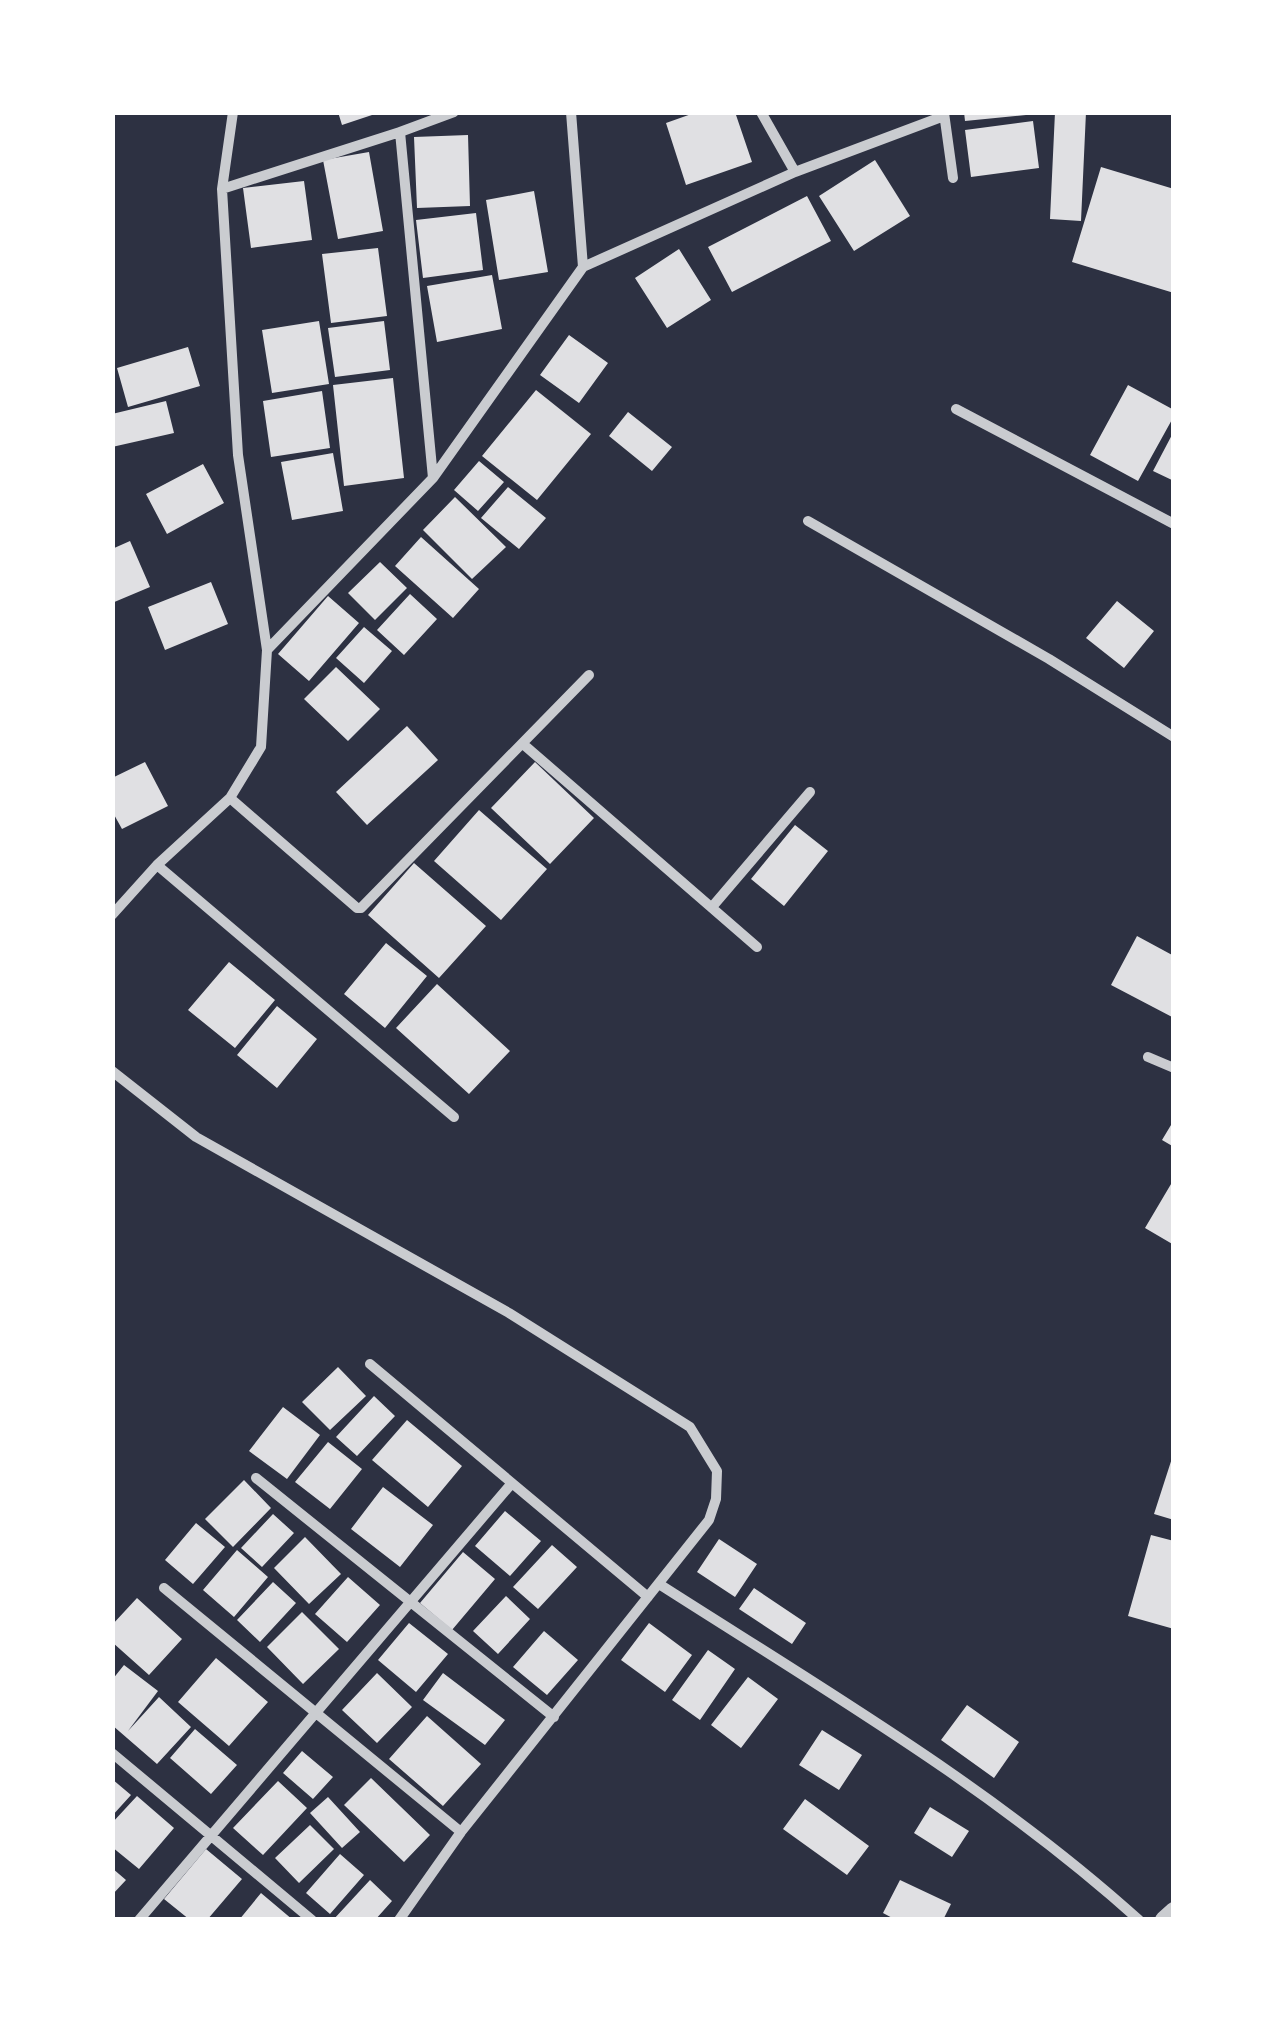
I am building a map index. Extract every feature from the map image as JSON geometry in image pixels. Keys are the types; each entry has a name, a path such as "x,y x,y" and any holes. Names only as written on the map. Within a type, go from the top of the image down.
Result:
{"street":[{"path":"112,915 157,865 230,798 261,747 267,650 238,455 222,189 233,112"},
{"path":"222,189 454,112"},
{"path":"571,112 583,267"},
{"path":"762,112 796,172"},
{"path":"267,650 432,478 583,267 796,172 944,114 953,178"},
{"path":"400,132 432,478"},
{"path":"956,409 1174,524"},
{"path":"808,521 1049,659 1174,737"},
{"path":"230,798 361,908 589,675"},
{"path":"523,744 758,947"},
{"path":"712,907 810,792"},
{"path":"157,865 454,1117"},
{"path":"1148,1057 1174,1068"},
{"path":"112,1072 196,1136 509,1312 690,1427 718,1471 716,1499 709,1520 461,1832 398,1920"},
{"path":"370,1364 648,1598"},
{"path":"256,1478 554,1716"},
{"path":"138,1920 512,1483"},
{"path":"659,1584 942,1767 1078,1865 1139,1920"},
{"path":"164,1588 461,1832"},
{"path":"112,1753 312,1920"},
{"path":"1164,1920 1174,1910"}],"building":[{"path":"338,112 378,112 378,113 342,125"},
{"path":"697,112 735,112 752,162 686,185 666,123"},
{"path":"964,112 1026,112 1026,115 965,121"},
{"path":"1055,112 1086,112 1081,221 1050,219"},
{"path":"1033,121 1039,168 971,177 965,130"},
{"path":"468,135 470,206 417,208 414,137"},
{"path":"369,152 383,231 338,239 323,160"},
{"path":"875,160 910,216 854,251 819,196"},
{"path":"1101,167 1174,189 1174,293 1072,262"},
{"path":"304,181 312,240 251,248 243,188"},
{"path":"534,191 548,272 499,280 486,200"},
{"path":"807,196 831,241 732,292 708,247"},
{"path":"476,213 483,270 423,278 416,220"},
{"path":"378,248 387,316 331,323 322,254"},
{"path":"679,249 711,300 667,328 635,278"},
{"path":"492,275 502,329 437,342 427,286"},
{"path":"319,321 329,384 272,393 262,330"},
{"path":"384,321 390,370 335,377 328,328"},
{"path":"569,335 608,363 579,403 540,375"},
{"path":"188,347 200,386 128,407 117,368"},
{"path":"393,378 404,478 344,486 333,385"},
{"path":"1128,385 1174,410 1138,481 1090,455"},
{"path":"536,390 591,434 537,500 482,456"},
{"path":"322,391 330,448 271,457 263,401"},
{"path":"166,401 174,433 112,447 112,414"},
{"path":"628,412 672,447 652,471 609,436"},
{"path":"1174,431 1174,481 1153,471"},
{"path":"333,453 343,511 292,520 281,462"},
{"path":"479,461 504,482 478,511 454,490"},
{"path":"203,464 224,503 167,534 146,494"},
{"path":"508,487 546,518 519,549 481,518"},
{"path":"455,497 506,547 472,579 423,530"},
{"path":"421,537 479,589 453,618 395,566"},
{"path":"130,541 150,587 112,603 112,549"},
{"path":"380,562 407,588 375,620 348,593"},
{"path":"211,582 228,624 165,650 148,607"},
{"path":"410,594 437,619 404,655 377,630"},
{"path":"328,596 359,623 309,681 278,654"},
{"path":"1117,601 1154,631 1124,668 1086,638"},
{"path":"364,627 392,651 364,683 336,658"},
{"path":"336,667 380,709 348,741 304,699"},
{"path":"407,726 438,760 367,825 336,792"},
{"path":"145,762 168,806 122,829 112,811 112,778"},
{"path":"535,762 594,818 550,864 491,808"},
{"path":"479,810 547,869 501,920 434,861"},
{"path":"795,825 828,851 784,906 751,879"},
{"path":"414,863 486,926 439,978 368,915"},
{"path":"1137,936 1174,956 1174,1018 1111,985"},
{"path":"386,943 427,976 385,1028 344,994"},
{"path":"229,962 275,1000 235,1048 188,1010"},
{"path":"437,984 510,1051 469,1094 396,1028"},
{"path":"277,1006 317,1039 277,1088 237,1055"},
{"path":"1174,1120 1174,1147 1162,1140"},
{"path":"1174,1179 1174,1245 1145,1228"},
{"path":"338,1367 366,1396 330,1430 302,1402"},
{"path":"374,1396 395,1416 357,1456 336,1437"},
{"path":"283,1407 320,1435 287,1479 249,1451"},
{"path":"407,1420 462,1466 428,1507 372,1460"},
{"path":"328,1442 362,1469 330,1509 295,1482"},
{"path":"1174,1452 1174,1520 1154,1514"},
{"path":"244,1480 271,1508 233,1547 205,1519"},
{"path":"383,1487 433,1525 400,1567 351,1529"},
{"path":"505,1511 541,1541 510,1576 475,1546"},
{"path":"273,1514 294,1533 262,1567 241,1548"},
{"path":"196,1523 225,1547 193,1584 165,1560"},
{"path":"1151,1535 1174,1541 1174,1629 1128,1616"},
{"path":"305,1537 341,1574 309,1604 274,1568"},
{"path":"719,1539 757,1564 735,1597 697,1572"},
{"path":"552,1545 577,1567 538,1609 513,1587"},
{"path":"237,1550 268,1577 234,1617 203,1590"},
{"path":"463,1552 495,1579 452,1630 420,1603"},
{"path":"348,1577 380,1605 347,1642 315,1614"},
{"path":"273,1582 296,1603 260,1642 237,1620"},
{"path":"754,1588 806,1623 792,1644 739,1609"},
{"path":"506,1596 530,1619 498,1654 473,1631"},
{"path":"137,1598 182,1639 149,1675 112,1642 112,1625"},
{"path":"302,1612 339,1649 303,1684 267,1647"},
{"path":"409,1623 448,1654 416,1692 378,1660"},
{"path":"649,1623 692,1655 665,1692 621,1660"},
{"path":"544,1631 578,1660 547,1695 513,1667"},
{"path":"708,1650 735,1669 700,1720 672,1700"},
{"path":"216,1658 268,1702 229,1746 178,1702"},
{"path":"124,1665 158,1691 128,1731 159,1697 191,1727 157,1764 112,1725 112,1680"},
{"path":"377,1673 412,1707 377,1743 342,1710"},
{"path":"443,1673 505,1720 485,1745 423,1700"},
{"path":"748,1677 778,1699 741,1748 711,1725"},
{"path":"967,1705 1019,1742 994,1778 941,1740"},
{"path":"427,1716 481,1764 443,1806 389,1759"},
{"path":"195,1729 237,1765 211,1794 170,1758"},
{"path":"822,1730 862,1755 839,1790 799,1765"},
{"path":"302,1751 333,1777 313,1799 283,1773"},
{"path":"371,1778 430,1835 404,1862 344,1805"},
{"path":"112,1779 131,1795 112,1816"},
{"path":"278,1781 307,1808 263,1855 233,1828"},
{"path":"137,1796 174,1828 139,1869 112,1847 112,1823"},
{"path":"328,1797 360,1832 342,1848 310,1813"},
{"path":"805,1799 869,1846 847,1875 783,1829"},
{"path":"930,1807 969,1831 952,1857 914,1833"},
{"path":"310,1825 334,1849 299,1883 275,1858"},
{"path":"206,1849 242,1879 207,1920 190,1920 164,1899"},
{"path":"340,1854 364,1875 330,1914 306,1893"},
{"path":"112,1868 126,1880 112,1895"},
{"path":"370,1880 392,1901 375,1920 333,1920"},
{"path":"900,1880 951,1904 943,1920 896,1920 883,1913"},
{"path":"261,1893 293,1920 239,1920"}]}
